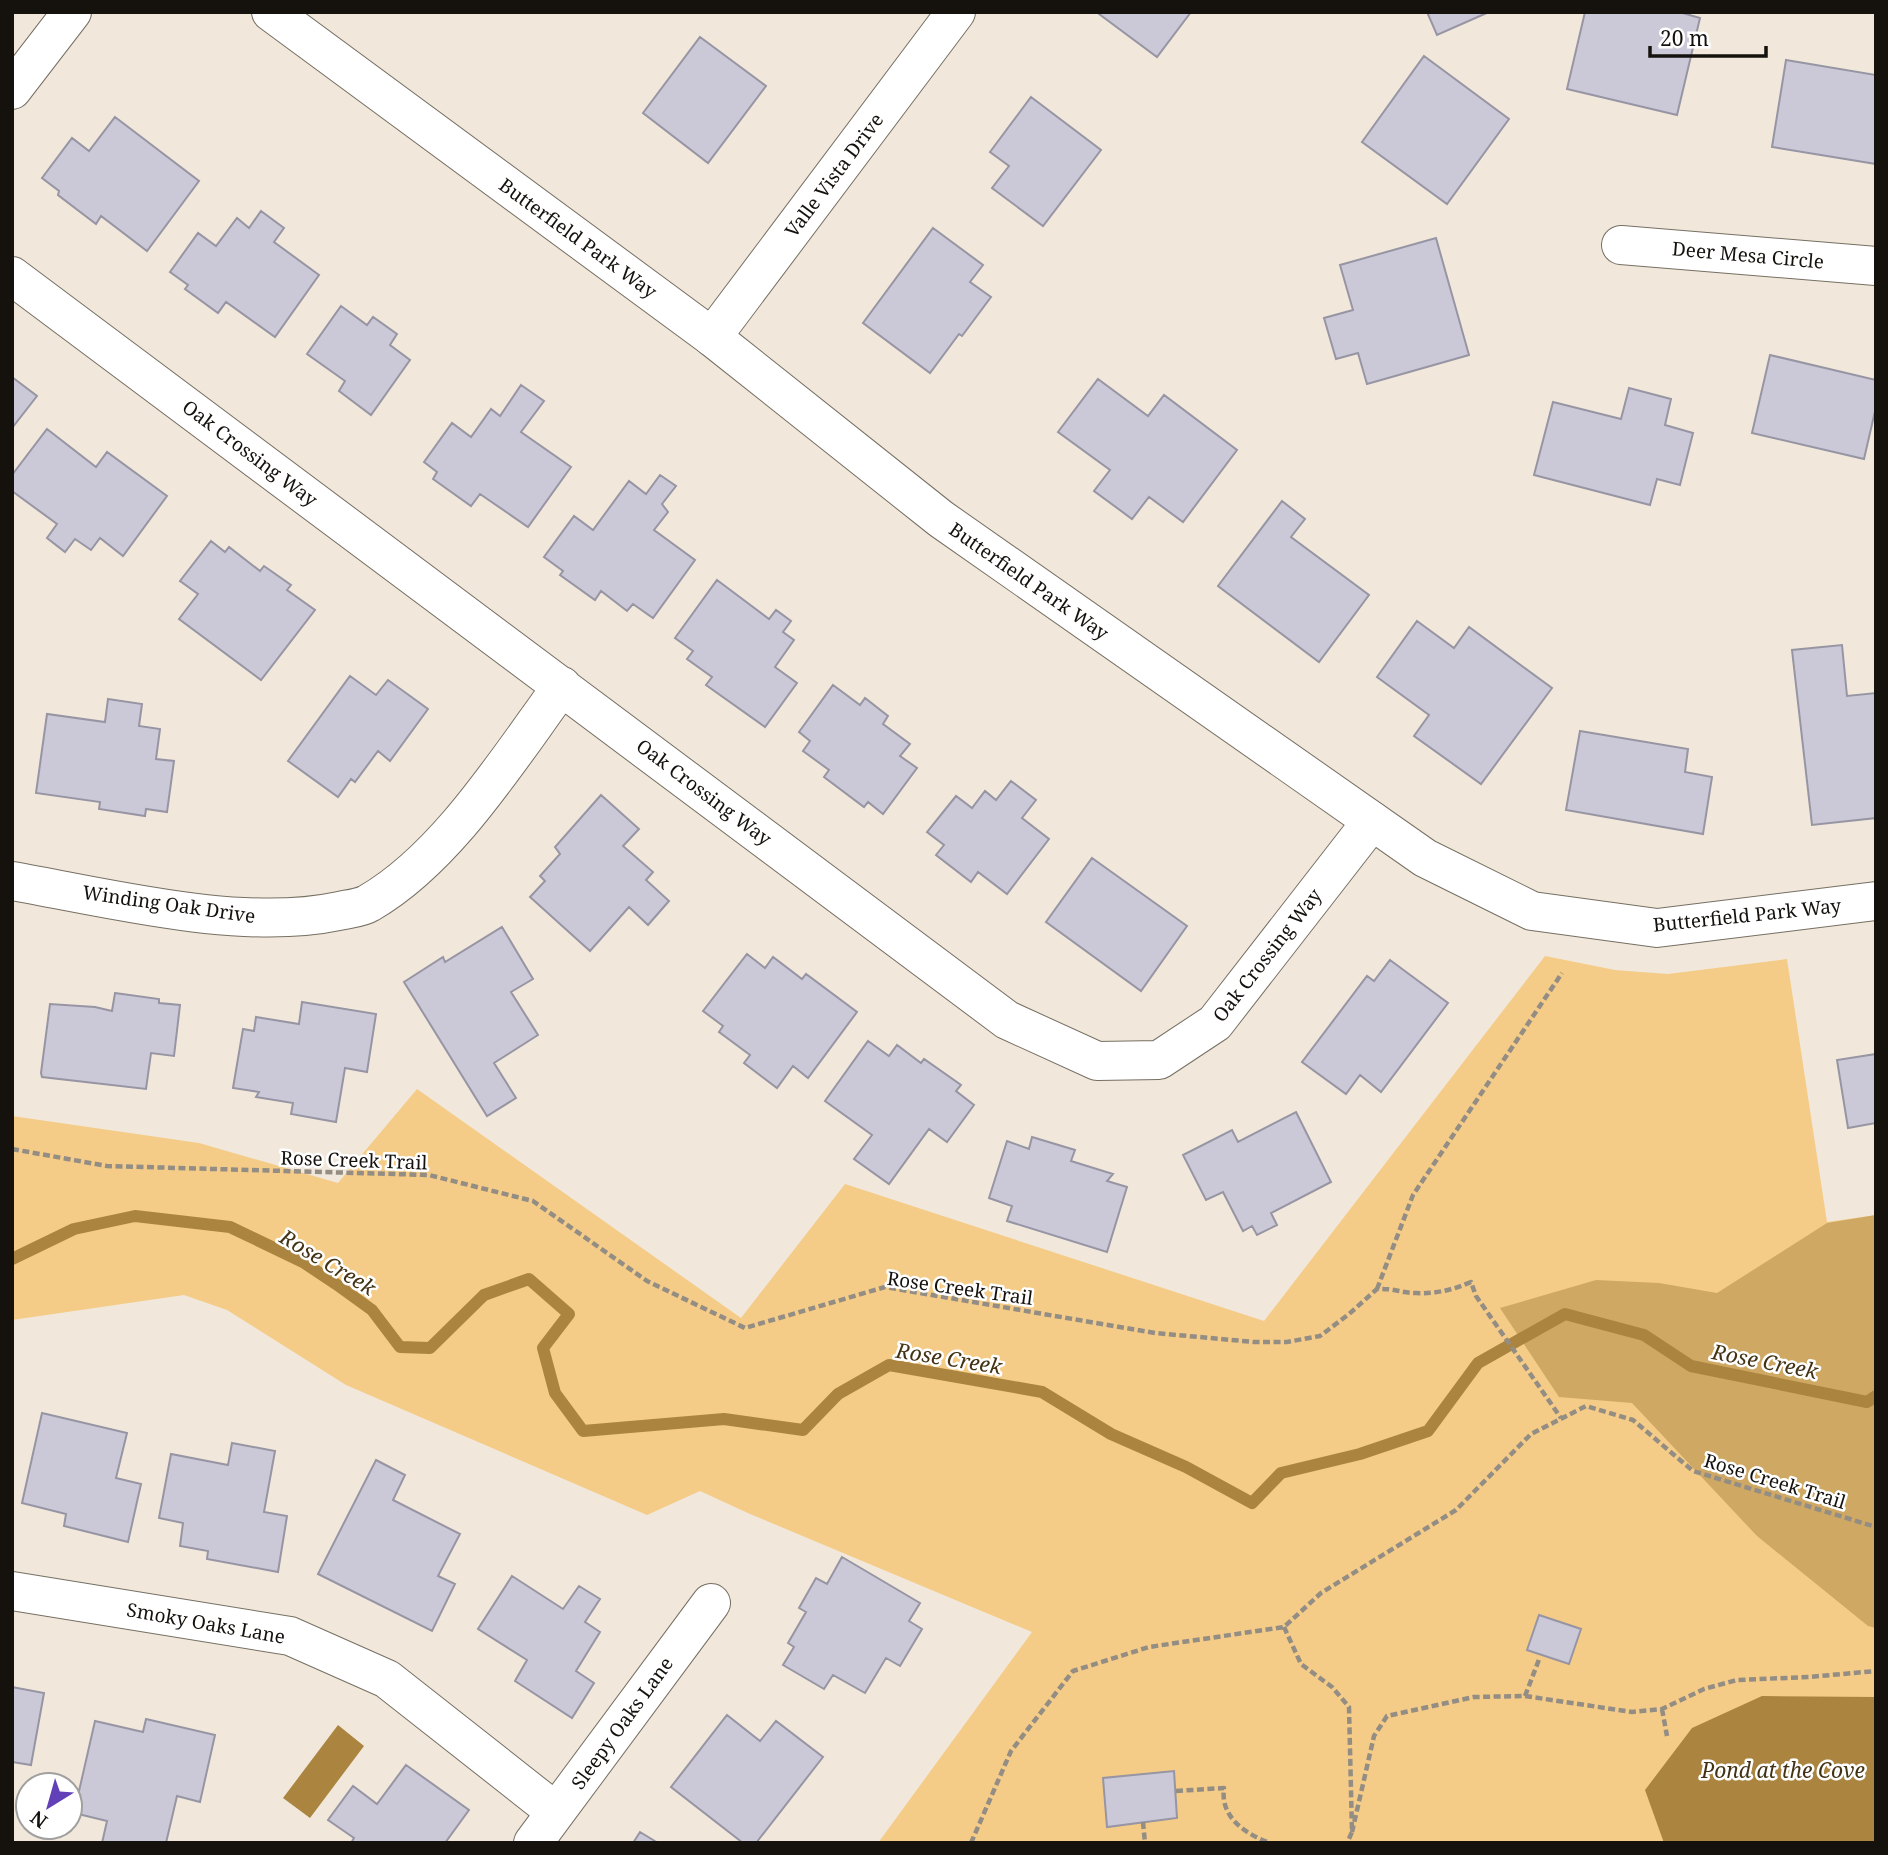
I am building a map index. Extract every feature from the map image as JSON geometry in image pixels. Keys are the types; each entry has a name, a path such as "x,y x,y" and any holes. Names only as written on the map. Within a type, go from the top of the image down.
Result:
{"street":[{"path":"12,90 72,12"},
{"name":"Butterfield Park Way","path":"271,12 712,337 941,519 1425,858 1532,911 1657,928 1876,901"},
{"name":"Valle Vista Drive","path":"712,337 956,12"},
{"name":"Deer Mesa Circle","path":"1621,245 1876,266"},
{"name":"Oak Crossing Way","path":"12,276 1007,1020 1097,1061 1158,1060 1215,1023 1372,821"},
{"name":"Winding Oak Drive","path":"12,881 160,907 250,918 318,915 367,905 399,883 434,853 470,810 562,686"},
{"name":"Smoky Oaks Lane","path":"12,1591 290,1636 387,1679 556,1812"},
{"name":"Sleepy Oaks Lane","path":"533,1843 711,1603"}],"path":[{"path":"1561,1418 1476,1296 1471,1282 1448,1292 1413,1294 1393,1288 1377,1289 1413,1195 1562,973"},
{"name":"Rose Creek Trail","path":"12,1149 107,1166 429,1175 534,1201 647,1281 745,1328 885,1287 1155,1333 1254,1342 1287,1342 1320,1335 1377,1289"},
{"name":"Rose Creek Trail","path":"1284,1627 1321,1592 1456,1510 1531,1434 1586,1406 1633,1420 1693,1471 1876,1527"},
{"path":"971,1843 1011,1751 1073,1671 1149,1647 1284,1627 1301,1664 1332,1688 1349,1707 1353,1832"},
{"path":"1525,1696 1540,1657"},
{"path":"1347,1843 1353,1832 1374,1735 1387,1716 1474,1697 1525,1696 1632,1712 1662,1709 1704,1689 1737,1680 1876,1671"},
{"path":"1662,1709 1667,1736"},
{"path":"1176,1791 1224,1788 1223,1798 1231,1818 1249,1835 1270,1843"},
{"path":"1143,1822 1145,1843"}],"shaded area":[{"path":"1545,956 1615,970 1668,974 1787,959 1827,1222 1876,1215 1876,1843 878,1843 1032,1632 700,1491 647,1515 346,1385 227,1310 184,1295 12,1320 12,1116 199,1143 338,1183 417,1089 741,1318 845,1184 1264,1321"},
{"path":"1876,1215 1876,1628 1868,1626 1757,1536 1632,1403 1559,1397 1500,1308 1596,1280 1659,1283 1717,1293 1827,1223"}],"water":[{"name":"Pond at the Cove","path":"1762,1696 1876,1697 1876,1843 1664,1843 1645,1790 1692,1728"},
{"path":"338,1725 364,1746 310,1818 283,1798"}],"building":[{"path":"1191,12 1157,57 1099,14"},
{"path":"1427,12 1489,12 1437,35"},
{"path":"1585,12 1679,12 1700,18 1677,115 1567,89"},
{"path":"700,37 766,86 708,163 643,113"},
{"path":"1424,56 1509,119 1447,204 1362,142"},
{"path":"1786,60 1876,75 1876,164 1772,147"},
{"path":"1031,97 1101,150 1043,226 992,188 1009,166 990,152"},
{"path":"115,117 199,181 147,251 101,216 96,224 58,195 59,191 42,178 72,138 89,151"},
{"path":"261,211 284,228 274,242 319,275 275,337 226,302 218,313 185,289 188,285 170,272 198,233 216,246 237,218 249,228"},
{"path":"933,228 983,265 970,282 991,297 930,373 863,323"},
{"path":"1436,238 1469,355 1367,384 1358,353 1336,359 1324,318 1353,310 1340,265"},
{"path":"341,306 367,325 373,317 397,334 390,345 410,360 371,415 339,391 345,381 307,354"},
{"path":"1770,355 1876,380 1876,407 1864,459 1752,433"},
{"path":"12,377 37,396 12,428"},
{"path":"1098,379 1148,416 1164,395 1237,450 1183,522 1149,497 1132,519 1094,491 1110,470 1058,432"},
{"path":"521,385 544,401 521,432 571,467 528,527 480,494 471,506 433,479 437,472 424,462 452,423 471,437 491,409 500,416"},
{"path":"1629,388 1671,399 1665,425 1693,433 1680,485 1657,479 1650,505 1534,475 1553,402 1621,419"},
{"path":"47,429 96,467 107,452 167,496 123,556 100,538 91,550 75,539 65,552 47,538 57,524 12,491 12,475"},
{"path":"660,475 676,486 662,504 668,512 654,530 695,560 653,618 633,604 627,611 601,591 595,600 560,575 563,571 544,557 574,516 593,530 629,481 646,494"},
{"path":"1282,501 1305,519 1291,537 1369,595 1319,662 1218,586"},
{"path":"211,541 225,552 229,547 260,571 264,566 291,585 287,590 315,610 261,680 179,619 198,594 180,581"},
{"path":"717,580 769,619 776,610 791,621 783,632 794,640 775,667 797,683 765,727 706,685 712,677 687,659 693,651 675,638"},
{"path":"1417,621 1454,648 1469,627 1552,688 1481,784 1414,736 1429,715 1377,677"},
{"path":"1842,645 1847,696 1876,693 1876,818 1812,825 1792,650"},
{"path":"350,676 376,695 388,680 428,709 390,761 378,751 355,782 351,779 338,797 288,761"},
{"path":"833,685 860,705 865,698 888,716 883,724 910,744 900,756 917,768 883,814 868,802 864,807 824,777 829,770 803,751 810,741 799,732"},
{"path":"108,699 142,704 139,726 160,729 156,759 174,761 167,812 146,809 145,816 99,809 100,802 36,793 47,714 105,722"},
{"path":"1580,731 1688,749 1685,772 1712,777 1703,834 1566,810"},
{"path":"1011,781 1036,800 1022,818 1049,839 1007,894 978,872 971,882 936,855 944,845 927,832 956,796 972,808 985,791 996,800"},
{"path":"601,795 639,829 623,846 653,872 646,880 669,901 648,925 629,907 590,951 530,897 545,881 540,876 560,854 555,847"},
{"path":"1092,858 1187,926 1141,991 1046,922"},
{"path":"502,927 533,979 511,992 538,1035 494,1063 516,1098 487,1116 404,982 443,957 445,962"},
{"path":"747,954 765,968 773,957 802,979 806,974 857,1012 808,1078 793,1066 777,1088 744,1063 750,1055 719,1032 723,1026 703,1011"},
{"path":"1390,960 1448,1003 1381,1092 1360,1075 1346,1094 1302,1062 1367,976 1374,981"},
{"path":"115,993 180,1005 174,1056 151,1053 146,1089 42,1077 50,1004 112,1011"},
{"path":"302,1002 376,1014 367,1072 345,1068 336,1122 291,1114 293,1103 256,1097 259,1092 233,1088 243,1029 254,1031 256,1017 299,1024"},
{"path":"868,1041 889,1056 897,1045 921,1063 924,1059 961,1085 956,1091 974,1105 947,1142 929,1129 889,1184 854,1159 872,1135 825,1101"},
{"path":"1876,1054 1876,1123 1848,1128 1837,1060"},
{"path":"1296,1112 1331,1182 1271,1213 1277,1225 1257,1235 1252,1226 1243,1231 1223,1192 1206,1200 1183,1155 1232,1130 1238,1142"},
{"path":"1032,1137 1075,1150 1071,1161 1113,1174 1107,1181 1127,1187 1107,1252 1007,1221 1012,1206 989,1198 1007,1141 1029,1149"},
{"path":"42,1413 127,1433 116,1478 141,1484 128,1542 64,1526 66,1514 22,1503"},
{"path":"232,1443 275,1451 264,1512 287,1516 278,1572 207,1559 208,1551 180,1546 183,1523 159,1518 171,1454 228,1465"},
{"path":"376,1460 405,1475 393,1500 460,1534 438,1576 455,1584 432,1631 318,1574"},
{"path":"842,1557 920,1603 909,1621 922,1629 900,1666 886,1658 865,1693 833,1675 824,1689 783,1665 794,1647 788,1643 806,1612 799,1608 816,1578 827,1584"},
{"path":"512,1576 563,1609 579,1586 600,1599 585,1622 600,1632 576,1671 594,1683 572,1718 515,1681 527,1660 478,1629"},
{"path":"1539,1615 1581,1629 1569,1664 1527,1650"},
{"path":"12,1687 44,1693 31,1765 12,1762"},
{"path":"727,1715 760,1741 776,1721 823,1757 756,1843 743,1843 671,1787"},
{"path":"146,1719 215,1735 200,1802 177,1796 166,1843 102,1843 107,1821 84,1815 84,1771 95,1721 143,1732"},
{"path":"406,1765 469,1810 445,1843 351,1843 354,1838 328,1820 353,1786 377,1804"},
{"path":"1174,1771 1177,1818 1107,1827 1103,1778"},
{"path":"640,1832 658,1843 633,1843"}],"waterway":[{"name":"Rose Creek","path":"12,1259 74,1229 135,1216 230,1227 303,1262 336,1284 372,1310 400,1347 430,1348 484,1295 529,1279 569,1314 543,1348 555,1393 583,1431 724,1419 803,1430 838,1394 889,1365 1042,1392 1111,1434 1186,1467 1252,1503 1281,1473 1360,1454 1428,1431 1478,1363 1565,1314 1644,1335 1691,1366 1867,1402 1876,1396"}]}
